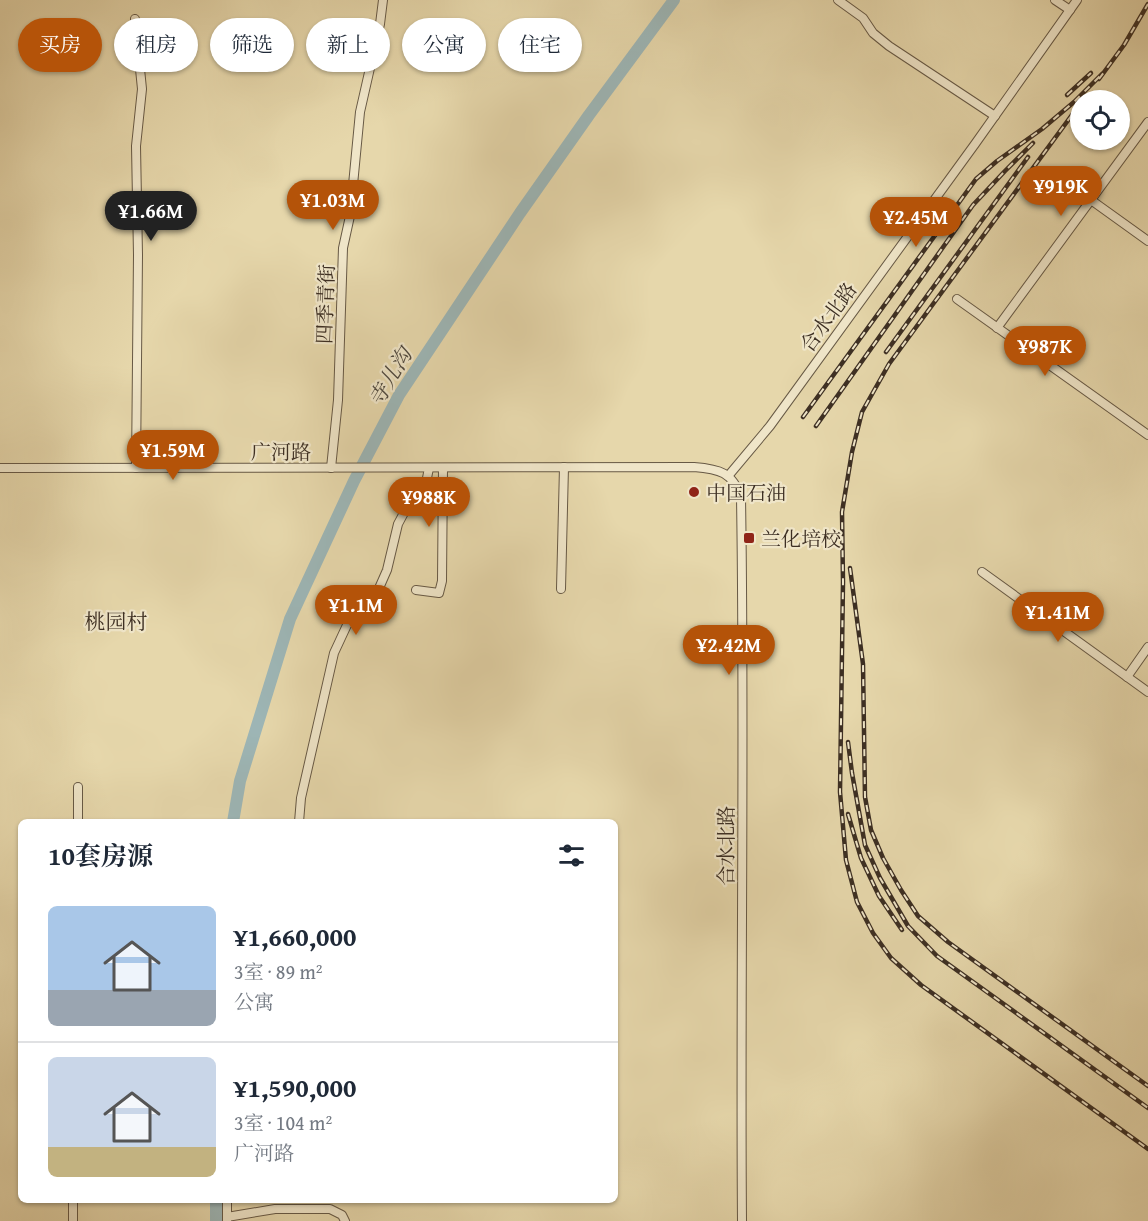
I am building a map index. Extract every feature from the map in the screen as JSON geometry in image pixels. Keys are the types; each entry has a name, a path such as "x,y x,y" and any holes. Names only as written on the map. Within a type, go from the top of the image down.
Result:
{"street":[{"name":"四季青街","path":"332,468 338,400 343,248 350,216 360,112 380,24 383,0"},
{"path":"838,0 863,18 873,33 889,46 995,116"},
{"path":"1055,0 1070,10"},
{"name":"合水北路","path":"742,1221 743,597 741,498 729,475 770,426 1077,0"},
{"path":"136,468 138,267 136,146 142,89 140,72"},
{"path":"997,328 1148,122"},
{"path":"1090,200 1148,241"},
{"path":"957,299 1148,435"},
{"path":"561,589 564,467"},
{"path":"299,819 301,798 334,653 347,624 376,595 387,570 398,524 406,509 424,493 429,468 694,467 707,468 729,475"},
{"name":"广河路","path":"0,468 429,468"},
{"path":"416,590 440,593 443,468"},
{"path":"982,572 1148,692"},
{"path":"1127,676 1148,647"},
{"path":"78,787 78,819"},
{"path":"73,1203 73,1221"},
{"path":"227,1203 227,1219 275,1204 330,1209 342,1215 345,1221"}],"waterway":[{"name":"寺儿沟","path":"234,819 240,781 290,619 354,481 399,395 520,213 674,0"},
{"name":"寺儿沟","path":"216,1203 216,1221"}],"railway":[{"path":"1099,79 1124,45 1148,4"},
{"path":"1067,95 1091,73"},
{"path":"803,417 976,179 1042,129 1102,74"},
{"path":"1070,118 889,364 862,412 852,452 842,512 840,792 846,860 857,902 873,933 891,958 921,985 1148,1149"},
{"path":"816,426 973,205 1033,143"},
{"path":"886,352 1028,157"},
{"path":"850,568 863,664 865,797 871,830 901,890 918,916 948,942 1148,1086"},
{"path":"848,742 865,845 880,878 908,926 937,956 1148,1108"},
{"path":"848,814 861,858 879,896 902,930"}],"place":[{"name":"中国石油","path":"694,492"},
{"name":"兰化培校","path":"749,538"}],"district":[{"name":"桃园村","path":"116,621"}]}
